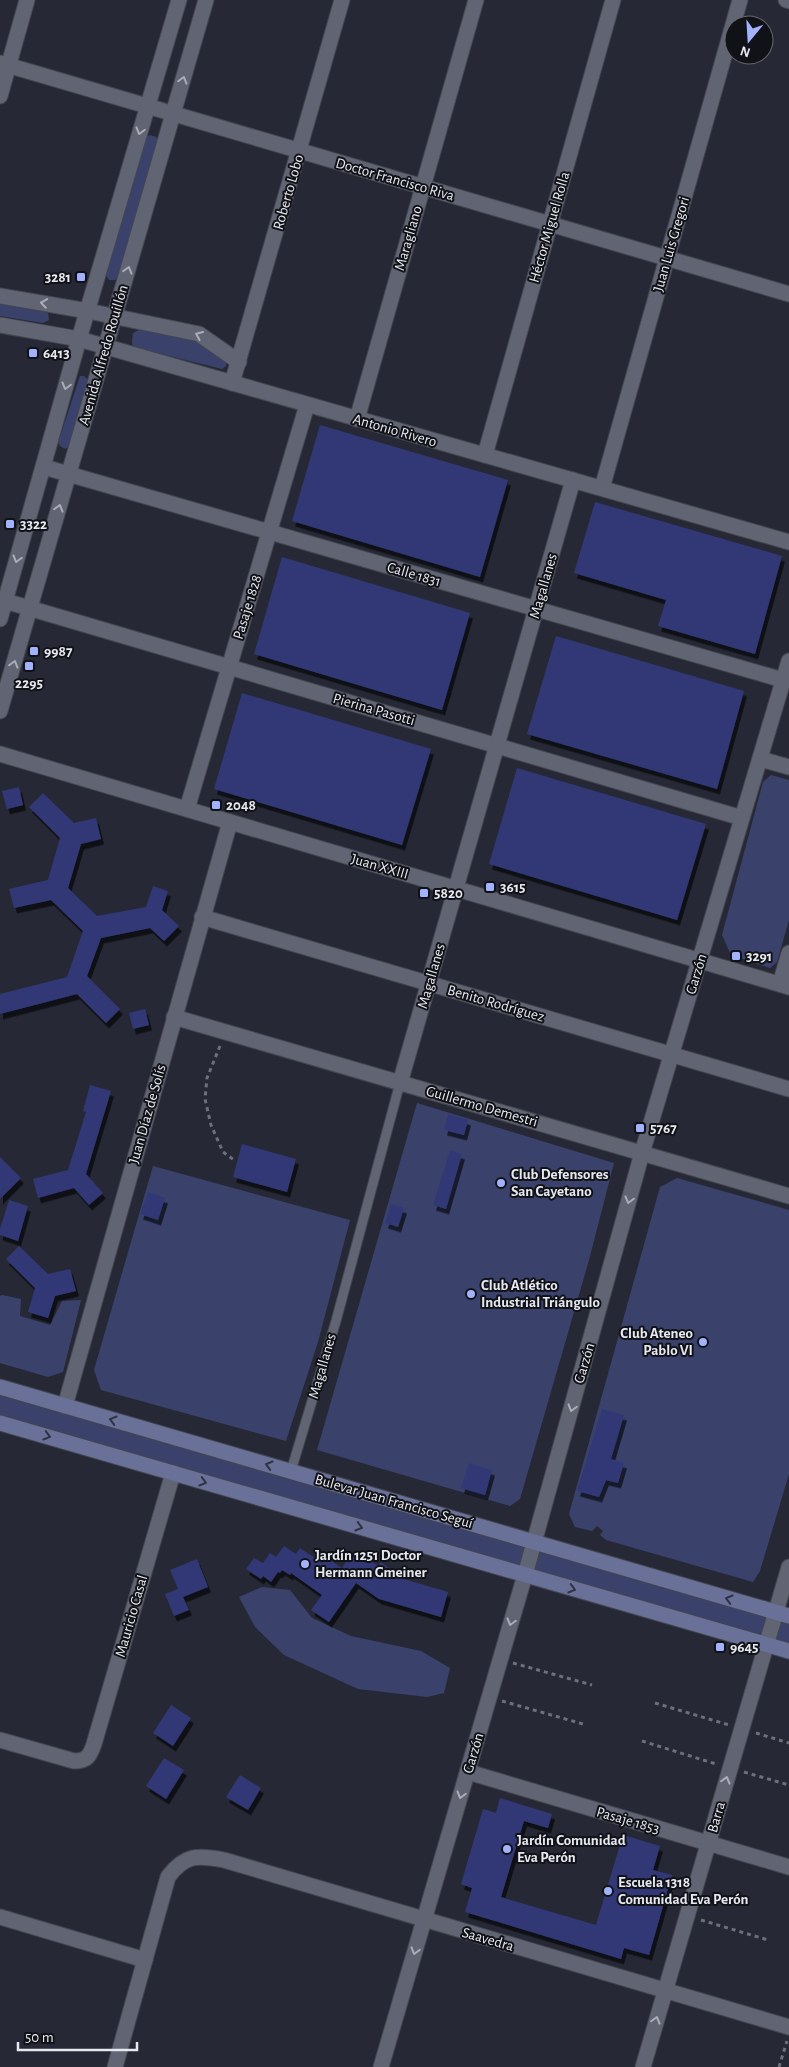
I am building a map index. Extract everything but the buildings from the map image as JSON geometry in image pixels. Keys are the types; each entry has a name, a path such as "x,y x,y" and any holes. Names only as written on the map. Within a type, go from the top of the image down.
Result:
{"main road":[{"name":"Bulevar Juan Francisco Seguí","path":"0,1387 782,1614"},
{"path":"0,1423 789,1652"}],"street":[{"path":"0,96 4,65 27,0"},
{"name":"Avenida Alfredo Rouillón","path":"0,619 178,0"},
{"name":"Avenida Alfredo Rouillón","path":"0,710 206,0"},
{"name":"Roberto Lobo","path":"232,383 342,0"},
{"name":"Maragliano","path":"357,419 476,0"},
{"name":"Héctor Miguel Rolla","path":"485,455 613,0"},
{"name":"Juan Luis Gregori","path":"602,488 740,0"},
{"name":"Doctor Francisco Riva","path":"4,65 789,294"},
{"path":"0,296 88,311 200,334 239,362"},
{"name":"Antonio Rivero","path":"0,325 79,339 789,542"},
{"name":"Pasaje 1828","path":"186,809 307,404"},
{"name":"Calle 1831","path":"44,467 783,680"},
{"name":"Magallanes","path":"400,1083 573,480"},
{"name":"Pierina Pasotti","path":"5,601 742,818"},
{"name":"Garzón","path":"381,2067 525,1575 642,1153 789,661"},
{"name":"Juan XXIII","path":"0,754 784,985"},
{"path":"760,759 789,767"},
{"name":"Juan Díaz de Solís","path":"65,1406 230,822"},
{"name":"Benito Rodríguez","path":"202,918 789,1089"},
{"path":"784,985 789,953"},
{"name":"Guillermo Demestri","path":"174,1017 789,1196"},
{"name":"Mauricio Casal","path":"0,1740 74,1761 83,1761 88,1758 97,1734 173,1473"},
{"name":"Barra","path":"642,2067 766,1645 782,1614 789,1567"},
{"name":"Pasaje 1853","path":"468,1772 789,1867"},
{"name":"Saavedra","path":"145,1960 168,1877 174,1868 187,1859 202,1856 224,1860 789,2027"},
{"path":"0,1917 145,1960 115,2067"}],"lane":[{"name":"Magallanes","path":"291,1471 336,1321 400,1083"}],"path":[{"path":"223,1031 220,1049 207,1078 205,1099 211,1126 223,1152 234,1160"},
{"path":"501,1659 592,1685"},
{"path":"490,1697 583,1724"},
{"path":"655,1703 789,1743"},
{"path":"686,1916 768,1940"},
{"path":"779,2067 789,2032"}],"shaded area":[{"path":"150,135 156,137 159,143 119,277 115,280 109,280 105,274 145,137"},
{"path":"0,302 37,308 48,313 49,320 43,323 0,316"},
{"path":"139,330 197,339 226,360 226,366 222,369 133,347 133,333"},
{"path":"80,376 84,376 88,380 88,385 71,445 65,449 58,443"},
{"path":"771,775 789,780 789,920 777,962 770,968 731,955 722,935 763,782"},
{"path":"417,1103 614,1163 589,1260 520,1499 510,1506 317,1450"},
{"path":"153,1166 350,1220 318,1342 286,1441 101,1390 94,1370"},
{"name":"Club Ateneo Pablo VI","path":"677,1178 789,1210 789,1474 760,1571 753,1582 606,1540 600,1535 603,1531 597,1526 592,1531 575,1527 569,1514 660,1187"},
{"path":"0,1296 21,1299 20,1316 50,1325 62,1301 81,1300 63,1372 48,1377 0,1363"},
{"path":"0,1387 789,1616 789,1651 0,1423"},
{"path":"262,1587 290,1590 312,1618 351,1636 421,1651 450,1668 444,1693 427,1697 358,1689 284,1655 255,1627 239,1597"}],"place":[{"name":"3281","path":"81,277"},
{"name":"6413","path":"33,353"},
{"name":"3322","path":"10,524"},
{"name":"9987","path":"34,651"},
{"name":"2295","path":"29,666"},
{"name":"2048","path":"216,805"},
{"name":"3615","path":"490,887"},
{"name":"5820","path":"424,893"},
{"name":"3291","path":"736,956"},
{"name":"5767","path":"640,1128"},
{"name":"Club Defensores San Cayetano","path":"501,1183"},
{"name":"Club Atlético Industrial Triángulo","path":"471,1294"},
{"name":"Club Ateneo Pablo VI","path":"703,1342"},
{"name":"Jardín 1251 Doctor Hermann Gmeiner","path":"305,1564"},
{"name":"9645","path":"720,1647"},
{"name":"Jardín Comunidad Eva Perón","path":"507,1849"},
{"name":"Escuela 1318 Comunidad Eva Perón","path":"608,1891"}]}
